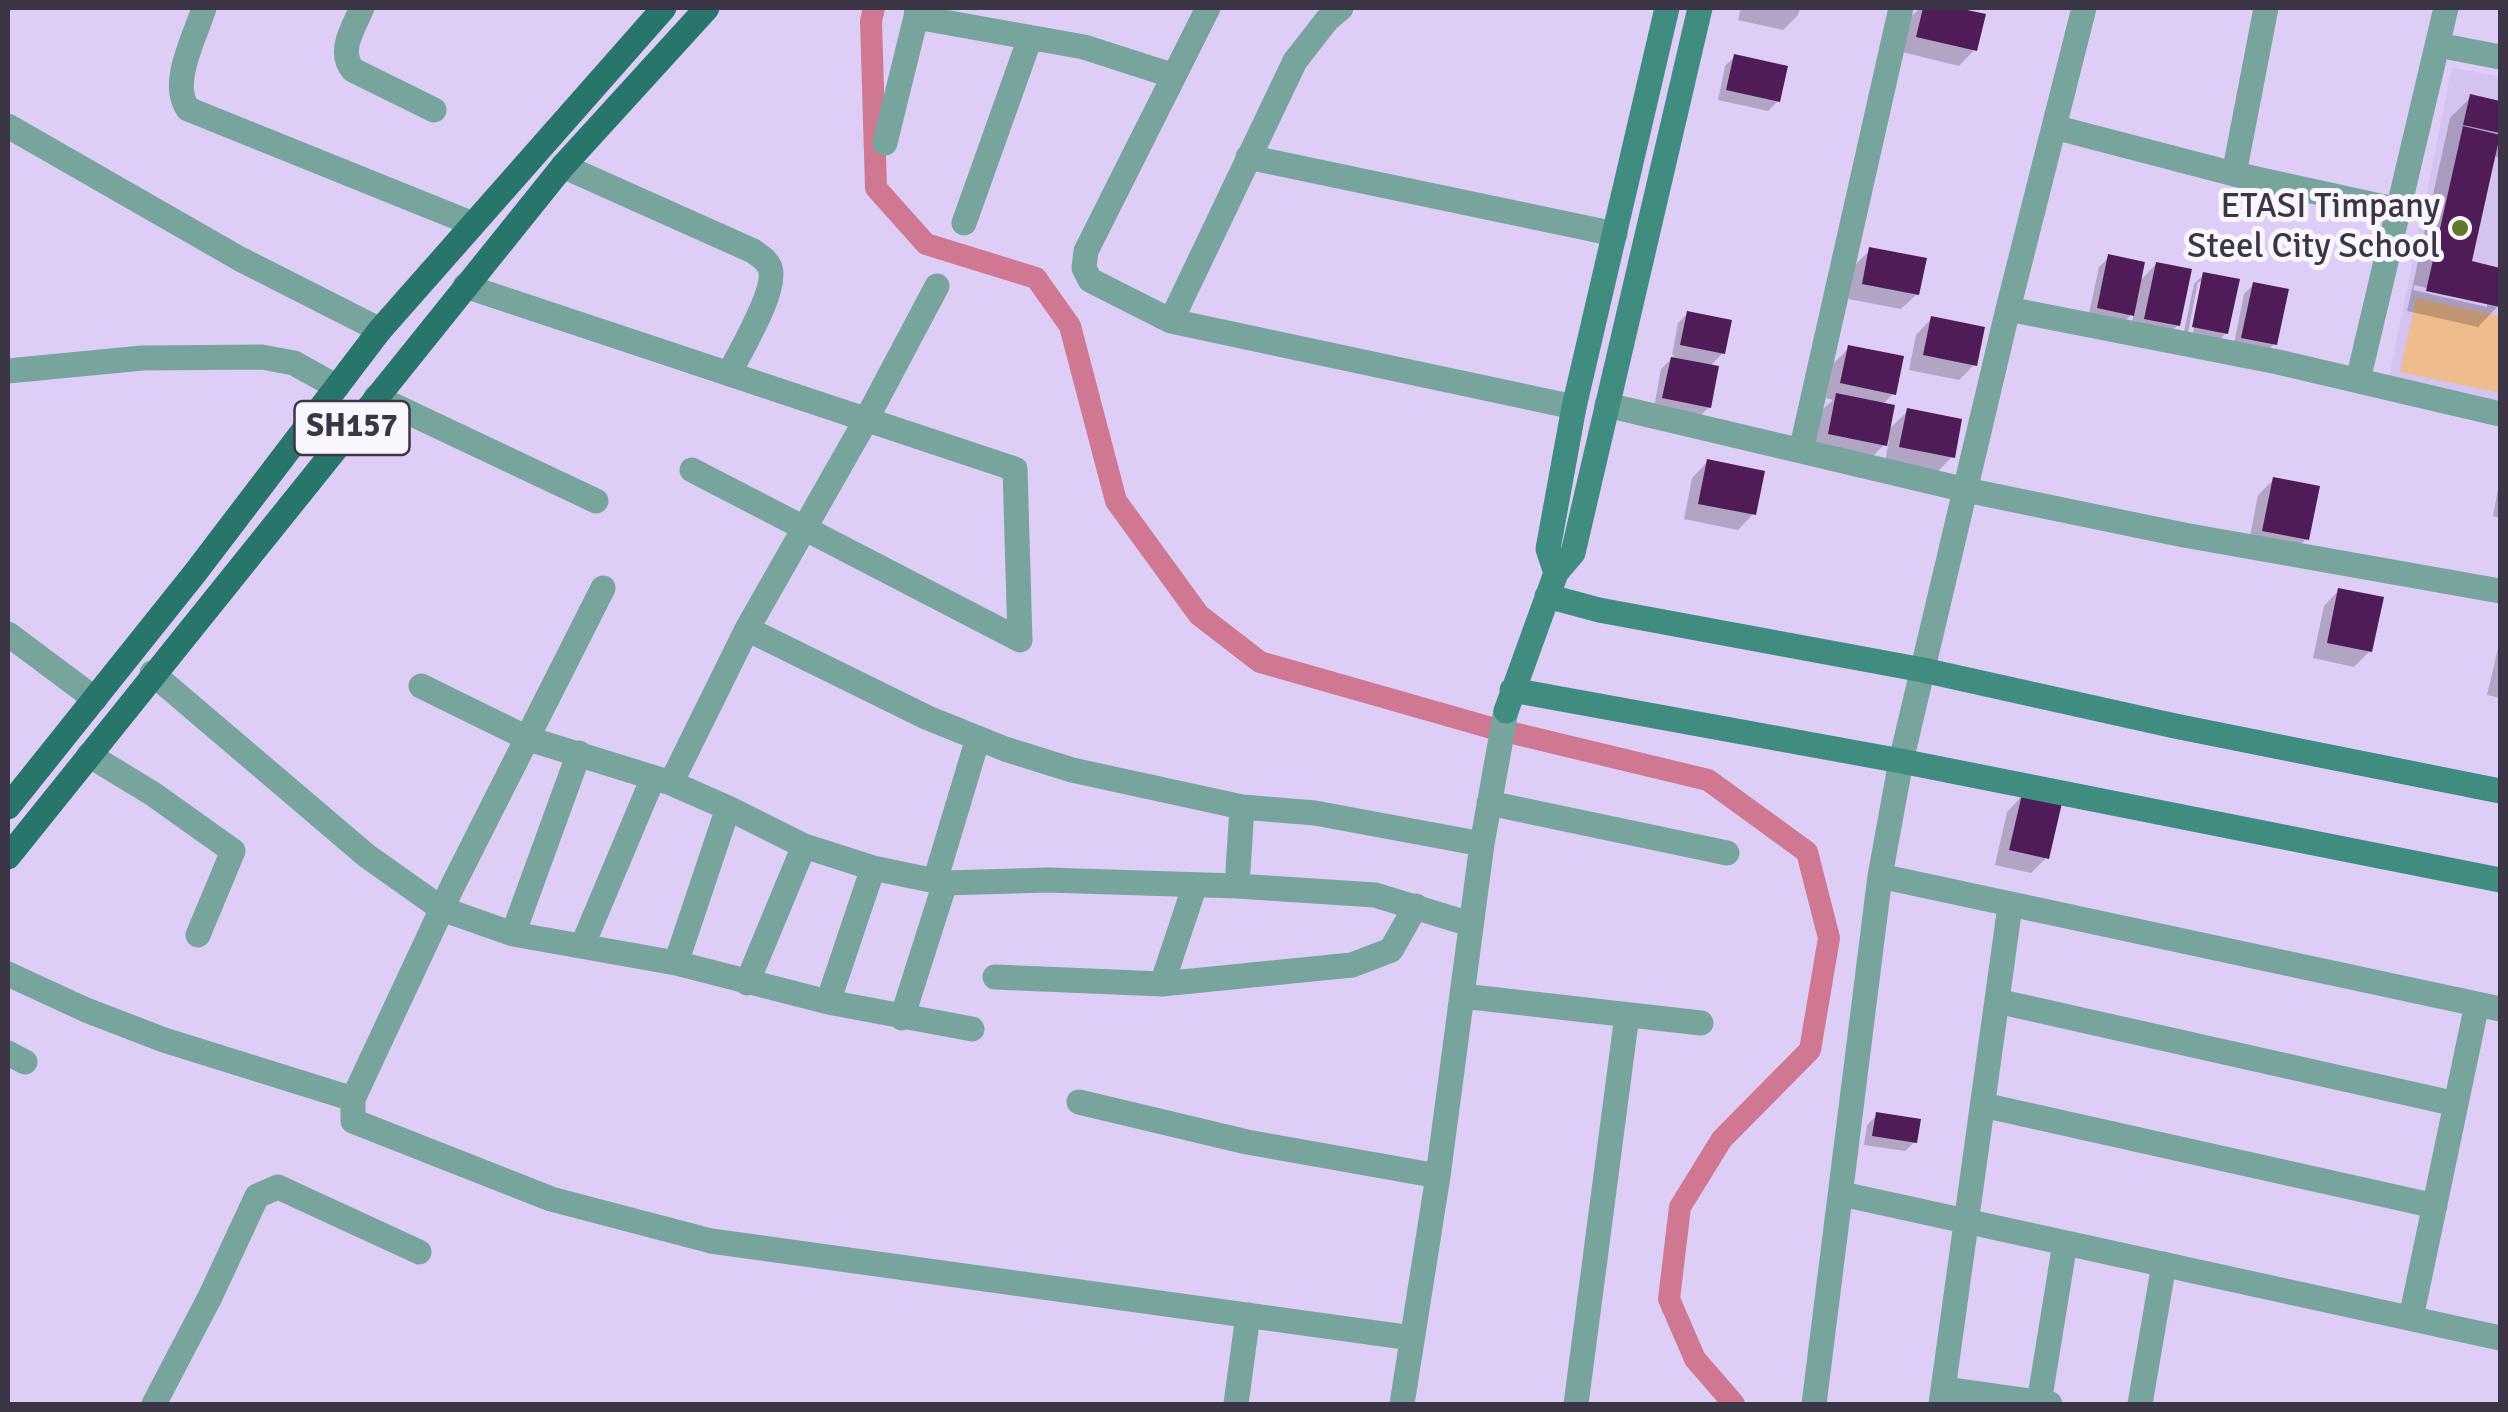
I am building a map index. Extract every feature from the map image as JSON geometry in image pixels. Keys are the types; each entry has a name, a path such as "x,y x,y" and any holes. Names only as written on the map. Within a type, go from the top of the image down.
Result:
{"main road":[{"name":"SH157","path":"8,807 380,330 664,8"},
{"name":"SH157","path":"8,857 562,166 707,8"}],"street":[{"path":"204,8 181,82 183,102 188,109 473,224"},
{"path":"362,8 347,43 347,63 352,70 434,110"},
{"path":"1208,8 1086,251 1084,268 1090,280 1170,322 1574,407"},
{"path":"1170,322 1295,60 1341,8"},
{"path":"1551,584 1548,549 1574,407 1667,8"},
{"path":"1402,1404 1499,741 1509,701 1551,584 1573,553 1700,8"},
{"path":"1801,451 1901,8"},
{"path":"1814,1404 1880,876 1901,761 2084,8"},
{"path":"2234,174 2266,8"},
{"path":"2358,380 2446,8"},
{"path":"885,143 916,12 1084,47 1174,76"},
{"path":"964,223 1030,38"},
{"path":"2438,44 2500,57"},
{"path":"8,126 240,259 380,330"},
{"path":"2054,127 2234,174 2398,210"},
{"path":"1248,157 1614,234"},
{"path":"562,166 754,250 765,259 770,268 770,288 729,374"},
{"path":"465,286 1016,469 1020,640 692,470"},
{"path":"583,944 662,781 866,420 937,286"},
{"path":"2008,309 2358,380 2500,414"},
{"path":"8,371 142,358 262,357 294,362 337,388"},
{"path":"376,398 596,500"},
{"path":"1607,405 1966,490 2202,538 2500,591"},
{"path":"1551,584 1600,610 1923,670 2194,730 2500,790"},
{"path":"603,588 442,909 354,1099 351,1116 362,1126 551,1199 712,1241 1412,1338"},
{"path":"747,630 928,718 1072,770 1242,807 1314,812 1482,844"},
{"path":"8,634 96,699"},
{"path":"152,673 367,856 442,909 513,934 676,962 828,1002 972,1029"},
{"path":"420,686 528,738 662,781 804,846 873,868 940,882 1195,884 1376,895 1470,924"},
{"path":"1509,701 1901,761 2500,880"},
{"path":"902,1018 978,738"},
{"path":"513,934 579,753"},
{"path":"89,755 232,851 198,935"},
{"path":"1489,802 1727,853"},
{"path":"1237,886 1242,807"},
{"path":"676,962 728,808"},
{"path":"747,982 804,846"},
{"path":"828,1002 873,868"},
{"path":"1880,876 2489,1006 2456,1104 2411,1318"},
{"path":"1162,984 1195,884"},
{"path":"995,977 1162,984 1364,962 1391,950 1416,906"},
{"path":"2010,906 1942,1397 2045,1404 2065,1243"},
{"path":"8,974 164,1040 354,1099"},
{"path":"1462,996 1701,1023"},
{"path":"1997,1001 2456,1104"},
{"path":"1576,1404 1627,1014"},
{"path":"1079,1102 1246,1142 1438,1176"},
{"path":"1983,1105 2435,1206"},
{"path":"154,1404 210,1297 256,1196 266,1190 278,1187 419,1252"},
{"path":"1842,1194 2500,1338"},
{"path":"2140,1404 2164,1264"},
{"path":"1236,1404 1248,1315"}],"shaded area":[{"name":"ETASI Timpany Steel City School","path":"2452,67 2500,77 2500,401 2389,378"},
{"path":"2416,298 2500,316 2500,393 2400,372"}],"building":[{"path":"1923,8 1958,8 1986,14 1977,51 1916,37"},
{"path":"1734,54 1788,66 1780,102 1726,90"},
{"path":"2470,94 2500,101 2500,133 2463,125"},
{"path":"2463,126 2500,135 2472,261 2500,268 2500,307 2426,291"},
{"path":"1869,247 1927,258 1919,295 1862,284"},
{"path":"2108,254 2145,262 2134,316 2097,308"},
{"path":"2156,262 2192,269 2180,326 2144,319"},
{"path":"2203,272 2240,279 2228,334 2192,327"},
{"path":"2253,282 2289,289 2277,345 2241,338"},
{"path":"1687,311 1732,320 1725,354 1680,345"},
{"path":"1931,316 1985,327 1977,366 1923,355"},
{"path":"1848,345 1904,356 1896,395 1840,383"},
{"path":"1671,357 1719,366 1711,408 1662,398"},
{"path":"1836,393 1895,405 1887,446 1828,434"},
{"path":"1907,408 1962,419 1955,458 1899,447"},
{"path":"1707,459 1765,471 1756,515 1698,504"},
{"path":"2273,477 2320,486 2309,540 2262,531"},
{"path":"2338,588 2384,597 2372,652 2327,643"},
{"path":"2022,794 2062,803 2049,859 2009,850"},
{"path":"1876,1112 1921,1119 1917,1143 1872,1136"}],"waterway":[{"path":"874,8 871,21 876,188 926,244 1036,278 1070,326 1116,501 1199,615 1260,662 1488,727 1708,780 1807,852 1829,938 1810,1050 1722,1139 1680,1207 1669,1299 1695,1359 1734,1404"}],"place":[{"name":"ETASI Timpany Steel City School","path":"2460,228"}]}
